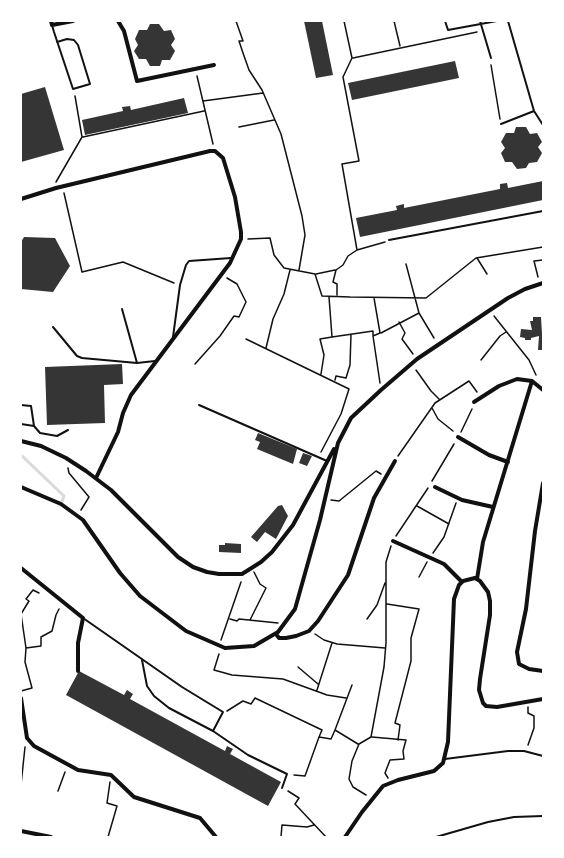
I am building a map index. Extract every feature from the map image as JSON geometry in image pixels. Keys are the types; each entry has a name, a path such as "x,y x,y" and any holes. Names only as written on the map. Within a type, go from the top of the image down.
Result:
{"street":[{"path":"52,23 73,21"},
{"path":"118,21 124,32 137,81 214,65"},
{"path":"21,199 63,186 202,152 215,151 226,164 235,197 241,239 233,258 127,403 118,432 96,478"},
{"path":"21,441 41,446 66,458 96,478 178,557 193,567 207,572 242,574 272,552 293,525 351,418 411,363 525,289 541,284"},
{"path":"474,402 509,381 523,379 532,381 543,390"},
{"path":"477,579 483,542 532,381"},
{"path":"458,436 489,455 508,462"},
{"path":"21,487 61,504 83,520 120,573 140,596 186,631 220,647 234,649 254,646 276,634 286,624 298,602 338,443"},
{"path":"276,634 279,638 286,639 309,631 318,621 348,575 374,498 395,461"},
{"path":"543,483 518,652 519,664 529,669 543,670"},
{"path":"435,487 458,498 494,508"},
{"path":"21,494 29,491"},
{"path":"393,541 444,564 462,582"},
{"path":"21,568 83,618 78,643 78,670"},
{"path":"345,837 383,786 390,782 434,771 440,768 445,759 448,742 453,608 456,590 468,578 477,579 488,592 491,608 480,679 480,698 486,706 491,707 543,699"},
{"path":"21,698 27,738 34,746 78,770 111,775 134,797 200,818 216,837"},
{"path":"21,831 51,837"}],"lane":[{"path":"445,21 448,30 497,21"},
{"path":"508,21 534,111 543,125"},
{"path":"52,23 57,42 73,89 90,84 78,45 74,40 68,39 57,42"},
{"path":"480,23 491,58"},
{"path":"501,124 534,111"},
{"path":"389,240 543,211"},
{"path":"172,340 180,285 186,265 189,261 233,258"},
{"path":"122,309 137,363"},
{"path":"53,327 81,358 137,363 158,360"},
{"path":"21,405 31,406 34,426 40,433 57,436 68,430"},
{"path":"199,405 327,461"},
{"path":"21,424 34,426"},
{"path":"83,618 182,687 224,713 213,732"},
{"path":"142,660 147,686 154,696 248,755 287,774 282,788"},
{"path":"445,759 508,751 543,756"},
{"path":"436,837 497,820 543,816"}],"path":[{"path":"236,21 249,70 263,93 280,134 304,225 304,246 299,271"},
{"path":"344,21 352,58 343,77 359,161 342,164 357,250"},
{"path":"394,21 400,48"},
{"path":"352,58 483,31"},
{"path":"491,58 501,124"},
{"path":"195,69 215,151"},
{"path":"49,186 60,178 82,138 73,89"},
{"path":"202,101 263,93"},
{"path":"82,138 204,111"},
{"path":"240,126 274,120"},
{"path":"63,186 82,272 123,262 180,285"},
{"path":"241,239 270,238 274,255 284,268 315,274 336,270 343,265 348,256 357,250 389,240"},
{"path":"315,274 322,296 426,298 476,258 543,247"},
{"path":"476,258 487,274"},
{"path":"541,284 534,261 543,260"},
{"path":"406,264 419,313 437,345"},
{"path":"266,349 273,319 284,294 290,270"},
{"path":"336,270 333,282 337,284 338,296"},
{"path":"195,364 234,316 239,317 246,302 237,284 222,276"},
{"path":"329,296 332,337"},
{"path":"374,297 380,333"},
{"path":"489,311 529,360 535,370 539,385"},
{"path":"373,336 419,313"},
{"path":"399,322 405,333 402,339 417,359"},
{"path":"321,375 324,355 320,339 373,330 381,390"},
{"path":"481,360 500,336 506,332"},
{"path":"334,381 336,376 346,378 350,365 351,334"},
{"path":"246,339 349,389 341,414 318,457"},
{"path":"411,363 430,391 440,399"},
{"path":"395,461 440,399 469,381 481,397"},
{"path":"371,737 385,648 386,562 393,541 458,436 474,402"},
{"path":"432,408 438,419 458,436"},
{"path":"324,498 339,501 376,471 386,477"},
{"path":"69,473 89,497 77,516"},
{"path":"419,577 444,537 458,498"},
{"path":"416,505 449,524"},
{"path":"250,620 266,588 260,584 253,568"},
{"path":"242,574 214,670 232,675 283,679 346,698"},
{"path":"367,619 377,604 386,581"},
{"path":"21,691 32,688 25,662 26,648 21,614 29,601 26,599 33,590 38,594 43,587"},
{"path":"26,648 41,646 41,637 52,631 56,615 63,603"},
{"path":"386,604 419,609 411,638 411,661 395,723 400,726 398,740"},
{"path":"229,619 286,624"},
{"path":"309,631 333,642 385,648"},
{"path":"317,691 333,642"},
{"path":"21,655 26,652"},
{"path":"298,668 319,685"},
{"path":"320,737 331,739 352,685"},
{"path":"224,713 243,701 251,704 255,698 322,730 304,776 287,774"},
{"path":"527,702 528,713 534,716 534,728 527,752"},
{"path":"335,730 359,744"},
{"path":"372,798 353,787 350,779 352,761 359,744 371,737 406,740 403,751 404,759 390,760 385,773 390,782"},
{"path":"21,785 27,738"},
{"path":"58,791 67,765"},
{"path":"108,837 117,806 107,802 111,775"},
{"path":"282,788 299,798 295,804 326,837"},
{"path":"281,837 282,825 314,825"}],"building":[{"path":"304,21 322,21 333,75 316,78"},
{"path":"150,24 159,24 164,31 171,30 175,39 171,45 175,51 170,60 162,60 160,66 150,66 146,59 139,59 134,51 138,45 135,39 139,30 147,30"},
{"path":"455,61 459,78 352,100 348,83"},
{"path":"45,87 64,150 21,162 21,94"},
{"path":"184,98 188,113 85,135 82,120 123,111 122,107 130,106 131,110"},
{"path":"516,127 526,127 530,134 537,133 542,142 538,147 542,153 537,162 529,163 526,168 517,169 512,162 505,162 501,153 505,148 501,142 506,133 514,133"},
{"path":"543,181 543,200 360,237 356,218 397,210 396,206 404,204 404,208 500,189 500,184 507,183 508,188"},
{"path":"24,237 55,238 70,266 53,292 21,289 21,242"},
{"path":"533,317 541,317 543,350 538,350 539,336 531,340 520,337 521,329 532,330 530,321 533,321"},
{"path":"122,364 123,384 104,385 105,423 47,425 45,367"},
{"path":"258,433 297,449 293,464 257,449 260,442 255,440"},
{"path":"303,453 312,456 307,466 299,463"},
{"path":"282,505 288,516 276,539 265,532 257,542 251,537 278,506"},
{"path":"225,543 241,544 241,553 219,552 219,545 225,545"},
{"path":"79,671 124,695 127,690 133,694 130,699 225,751 227,746 233,749 230,754 281,782 268,806 66,695"}],"waterway":[{"path":"21,455 64,496 61,504"}]}
